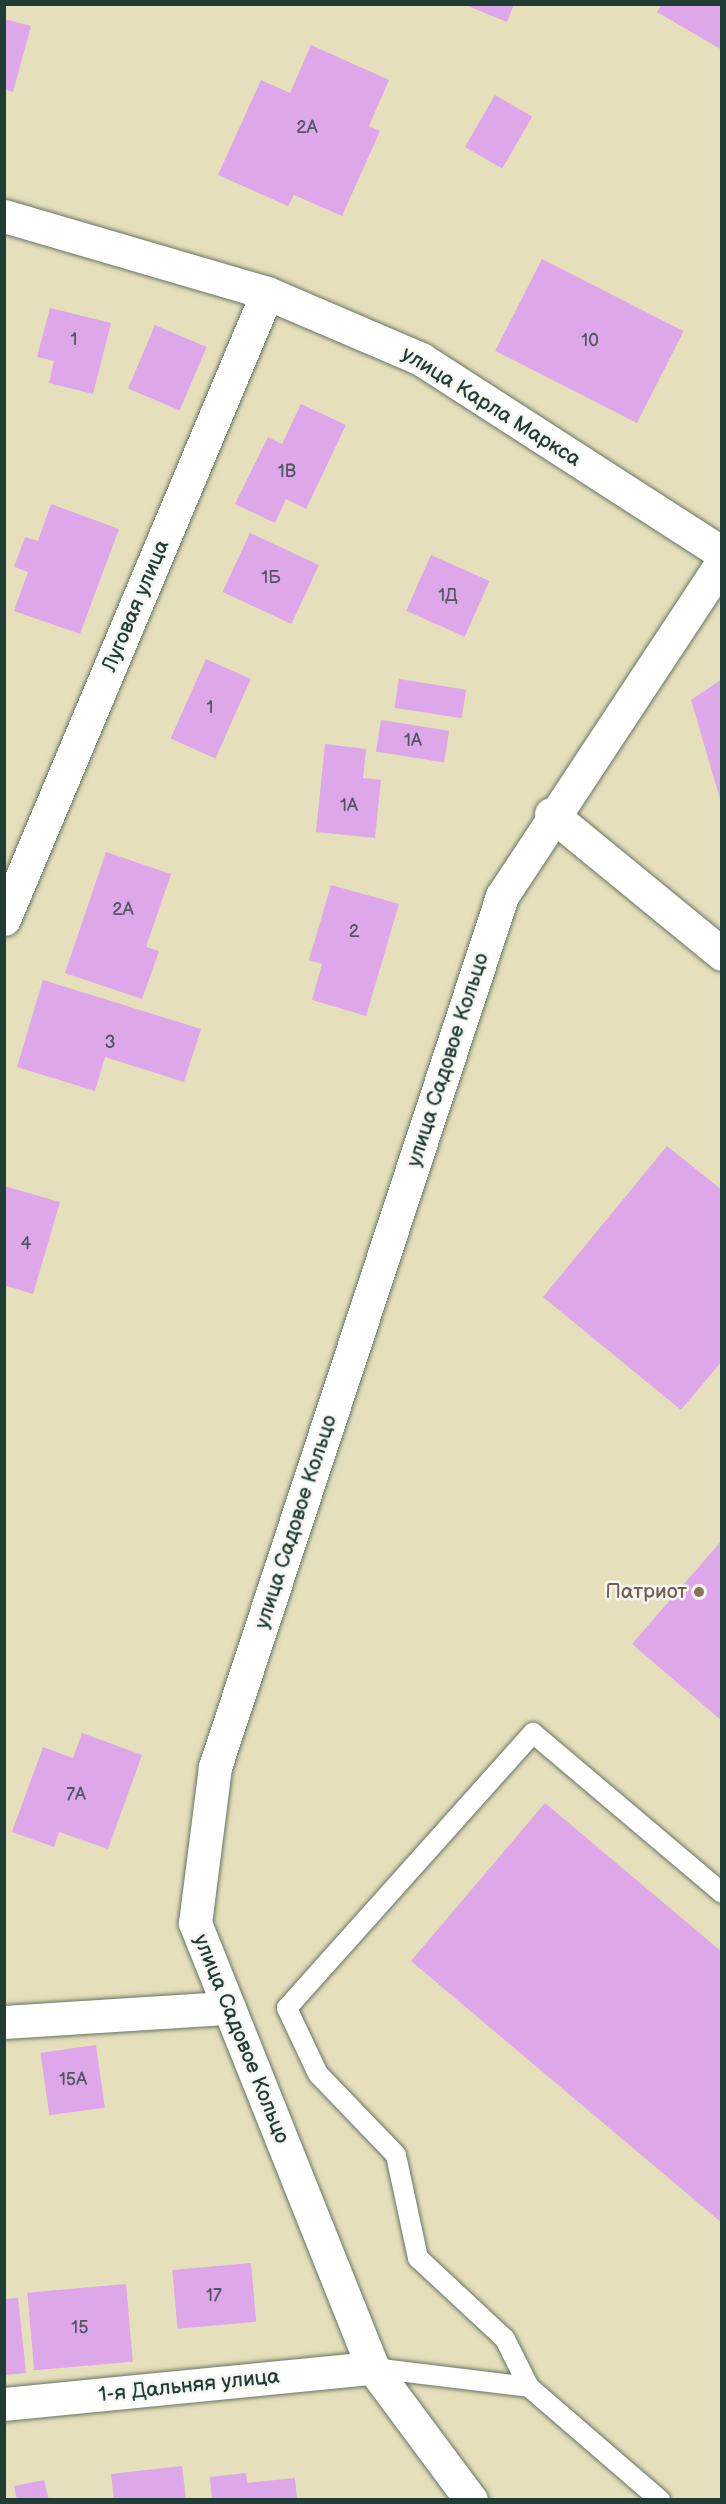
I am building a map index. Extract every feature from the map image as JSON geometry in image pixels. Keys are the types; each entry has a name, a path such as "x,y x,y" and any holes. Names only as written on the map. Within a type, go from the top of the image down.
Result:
{"street":[{"name":"улица Карла Маркса","path":"4,216 267,293 421,359 722,552"},
{"name":"Луговая улица","path":"4,919 267,293"},
{"name":"улица Садовое Кольцо","path":"471,2499 373,2368 195,1923 215,1767 502,896 551,814 722,562"},
{"path":"551,814 722,954"},
{"path":"4,2022 229,2008"},
{"name":"1-я Дальняя улица","path":"4,2404 373,2368"}],"lane":[{"path":"660,2499 529,2387 505,2339 418,2258 396,2155 318,2074 287,2008 533,1733 722,1893"},
{"path":"373,2368 529,2387"}],"building":[{"path":"463,4 514,4 507,22"},
{"path":"662,4 722,4 722,50 657,12"},
{"path":"4,19 31,26 13,92 4,89"},
{"path":"311,45 389,80 369,126 380,131 342,216 294,195 288,206 218,175 261,80 290,93"},
{"path":"495,95 532,116 502,168 465,147"},
{"path":"542,259 684,331 637,423 495,351"},
{"path":"50,308 111,323 93,394 49,383 54,361 37,357"},
{"path":"155,325 207,347 180,410 128,389"},
{"path":"301,404 346,425 306,509 286,499 275,523 235,504 268,437 282,444"},
{"path":"51,504 119,529 80,634 14,611 28,572 14,567 25,537 38,541"},
{"path":"250,533 319,565 291,624 223,592"},
{"path":"431,555 489,581 465,637 406,611"},
{"path":"206,659 251,679 215,758 171,738"},
{"path":"399,679 466,690 462,718 394,708"},
{"path":"722,679 722,802 721,802 691,700"},
{"path":"381,720 449,731 444,762 376,752"},
{"path":"325,744 366,749 363,778 381,780 375,838 316,832"},
{"path":"106,852 171,874 146,947 159,951 142,999 65,973"},
{"path":"331,885 399,904 366,1016 312,1000 322,964 309,960"},
{"path":"43,980 201,1029 184,1082 105,1057 95,1091 17,1067"},
{"path":"667,1146 722,1190 722,1361 681,1410 543,1297"},
{"path":"4,1186 60,1202 33,1294 4,1285"},
{"name":"Патриот","path":"722,1540 722,1721 632,1644"},
{"path":"82,1733 142,1755 108,1849 59,1832 54,1847 12,1832 43,1747 73,1758"},
{"path":"545,1803 722,1952 722,2223 411,1961"},
{"path":"96,2045 105,2107 49,2115 41,2053"},
{"path":"251,2263 256,2322 177,2329 172,2270"},
{"path":"126,2284 133,2362 34,2370 27,2293"},
{"path":"18,2298 26,2373 4,2375 4,2299"},
{"path":"182,2466 186,2500 114,2500 111,2474"},
{"path":"246,2473 247,2483 295,2478 297,2500 212,2500 210,2477"},
{"path":"44,2480 49,2500 17,2500 14,2486"}],"place":[{"name":"Патриот","path":"699,1592"}]}
